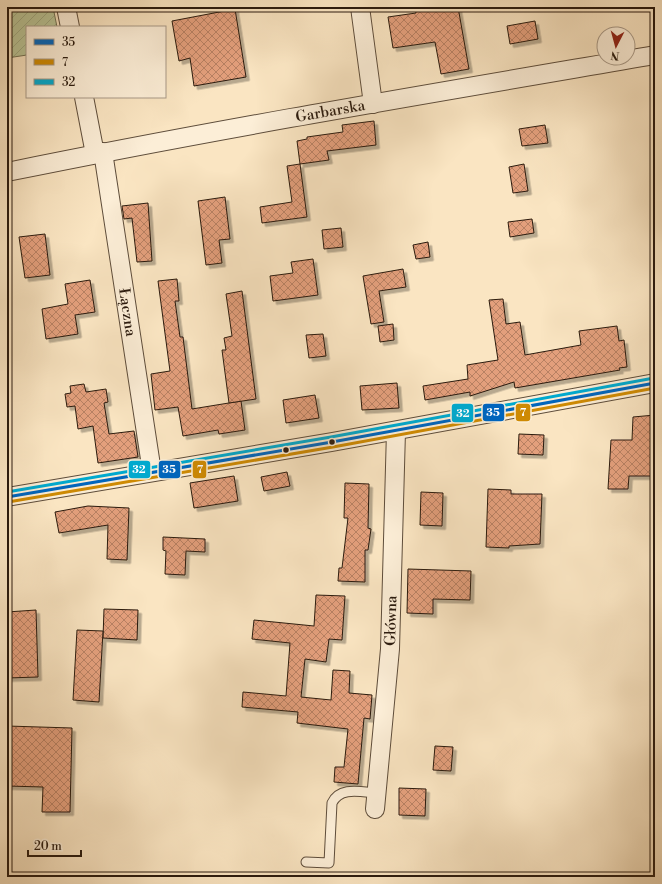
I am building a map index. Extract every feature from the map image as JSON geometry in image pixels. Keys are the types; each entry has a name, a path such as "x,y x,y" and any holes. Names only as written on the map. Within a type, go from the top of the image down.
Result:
{"street":[{"path":"66,7 70,26"},
{"path":"360,7 373,104"},
{"name":"Garbarska","path":"7,172 99,153 655,55"},
{"name":"Łączna","path":"84,98 99,153 152,472"},
{"path":"7,496 396,431 655,383"},
{"name":"Główna","path":"376,801 390,649 396,431"}],"lane":[{"path":"306,862 329,863 332,803 334,797 341,792 349,791 376,801"}],"green space":[{"path":"7,7 53,7 57,26 26,26 26,55 7,58"}],"building":[{"path":"415,7 458,7 469,69 441,74 435,42 393,48 388,17 416,13"},
{"path":"235,9 246,77 194,86 190,58 179,61 172,21"},
{"path":"535,21 538,39 510,44 507,26"},
{"path":"374,121 376,145 327,151 329,160 300,164 297,141 307,139 307,137 343,132 342,125"},
{"path":"545,125 548,143 522,146 519,129"},
{"path":"300,164 307,217 262,223 260,207 292,202 287,166"},
{"path":"524,164 528,191 513,193 509,167"},
{"path":"225,197 230,239 219,240 222,263 206,265 198,201"},
{"path":"148,203 152,261 137,262 132,218 124,219 122,206"},
{"path":"532,219 534,233 510,237 508,222"},
{"path":"341,228 343,247 324,249 322,230"},
{"path":"45,234 50,275 25,278 19,237"},
{"path":"428,242 430,257 416,259 413,245"},
{"path":"313,259 318,295 273,301 270,276 293,273 291,262"},
{"path":"403,269 406,287 379,291 384,322 371,324 363,276"},
{"path":"177,279 179,301 175,301 180,337 183,337 192,409 241,401 245,430 219,434 218,430 183,436 178,407 155,410 151,374 170,371 158,281"},
{"path":"90,280 95,312 75,315 78,334 46,339 42,309 68,304 65,284"},
{"path":"242,291 256,399 229,403 222,350 226,350 224,338 232,336 226,294"},
{"path":"503,299 506,324 520,322 525,355 581,345 579,331 617,326 619,341 624,340 627,367 619,368 620,370 515,388 514,382 470,396 470,392 425,400 423,386 468,379 467,365 498,360 489,300"},
{"path":"393,324 394,340 380,342 378,326"},
{"path":"323,334 326,356 309,358 306,335"},
{"path":"397,383 399,408 362,410 360,386"},
{"path":"84,384 86,392 106,389 108,402 104,403 109,434 134,431 138,457 98,463 93,426 78,429 75,406 67,407 65,394 71,393 70,386"},
{"path":"315,395 319,418 286,423 283,400"},
{"path":"655,415 655,476 629,476 628,489 608,489 611,440 632,440 633,417"},
{"path":"519,434 544,435 543,455 518,454"},
{"path":"287,472 290,486 264,491 261,477"},
{"path":"234,476 238,501 194,508 190,483"},
{"path":"345,483 369,484 368,528 371,529 368,550 365,550 365,582 338,581 339,568 342,568 348,518 344,518"},
{"path":"488,489 511,490 511,494 542,494 540,544 509,546 509,548 486,547"},
{"path":"421,492 443,493 442,526 420,525"},
{"path":"88,506 129,508 127,560 107,559 108,525 59,533 55,512"},
{"path":"163,537 205,539 205,552 186,551 185,575 165,574 166,551 163,550"},
{"path":"408,569 471,571 470,600 433,599 433,614 407,613"},
{"path":"316,595 345,596 342,640 329,639 326,662 305,659 301,697 331,700 333,670 350,671 349,693 372,695 370,719 364,718 358,784 334,782 335,767 344,767 348,729 297,723 298,712 242,707 243,692 286,696 290,643 252,639 254,620 314,626"},
{"path":"104,609 138,610 137,640 103,638"},
{"path":"36,610 38,677 7,678 7,612"},
{"path":"77,630 103,631 99,702 73,700"},
{"path":"7,726 72,728 70,812 42,812 43,787 7,786"},
{"path":"435,746 453,747 451,771 433,770"},
{"path":"399,788 426,789 425,816 399,815"}],"transit line":[{"name":"32","path":"7,492 331,437 654,378"},
{"name":"35","path":"7,497 332,442 655,383"},
{"name":"7","path":"8,502 333,447 655,388"}]}
